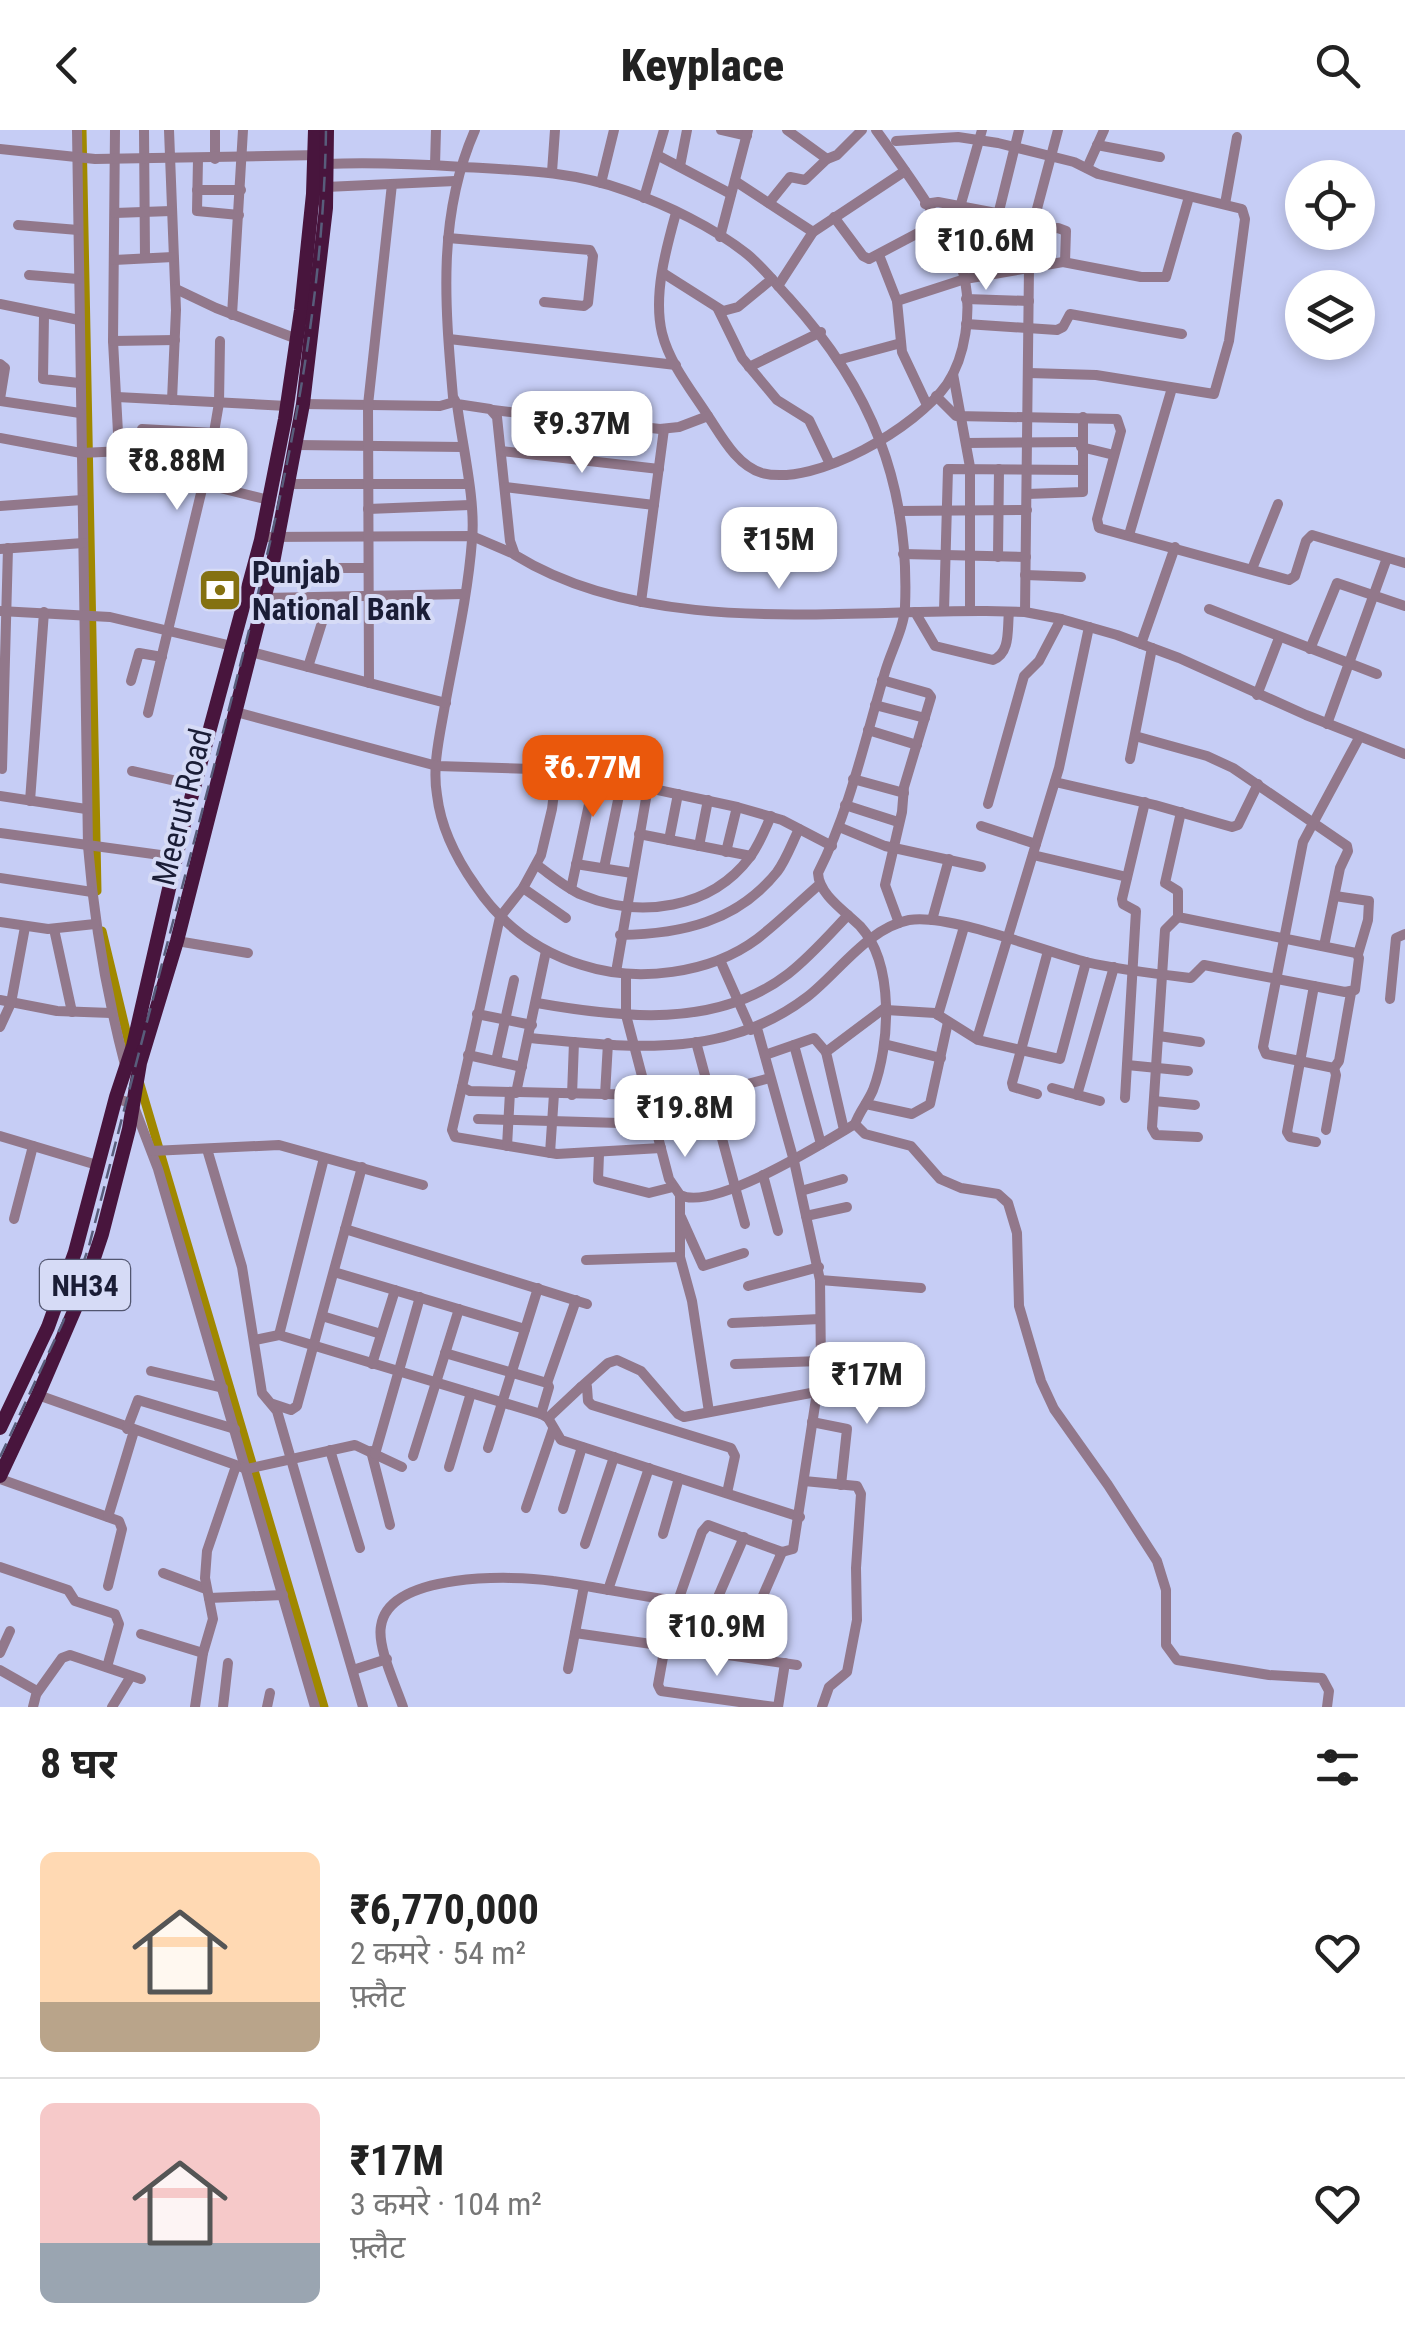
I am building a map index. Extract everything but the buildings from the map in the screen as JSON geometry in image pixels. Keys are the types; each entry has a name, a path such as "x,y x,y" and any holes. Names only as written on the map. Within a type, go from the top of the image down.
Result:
{"highway":[{"name":"Meerut Road","path":"0,1428 48,1328 75,1252 116,1098 177,940 272,568 303,404 326,187 314,130"},
{"name":"Meerut Road","path":"0,1477 84,1288 102,1234 133,1104 134,1046 176,856 269,500 297,339 313,194 327,130"}],"street":[{"path":"77,130 85,159 78,279 80,413 86,453 83,543 91,615 86,809 94,846 95,924 111,1012 131,1066"},
{"path":"115,130 113,342 119,451"},
{"path":"144,130 146,258"},
{"path":"169,130 176,289 172,400"},
{"path":"216,130 216,159"},
{"path":"232,314 242,130"},
{"path":"435,165 436,130"},
{"path":"475,130 455,181 446,266 449,339 472,536 437,766 437,798 451,845 489,907 500,918 546,951 590,968 621,973 679,970 720,960 756,940 820,884"},
{"path":"552,172 555,130"},
{"path":"601,183 614,130"},
{"path":"644,198 664,130"},
{"path":"680,166 687,130"},
{"path":"720,237 748,133 721,130"},
{"path":"787,130 827,159"},
{"path":"769,203 790,177 804,180 862,130"},
{"path":"876,130 896,141 941,134 981,135 1098,174 1240,207 1245,219 1229,341 1216,392 1212,395 1096,375 1030,373"},
{"path":"998,214 1019,130"},
{"path":"1037,224 1058,130"},
{"path":"1087,168 1104,130"},
{"path":"960,206 981,135"},
{"path":"1225,204 1237,137"},
{"path":"676,213 663,273 662,332 676,365 725,443 745,464 763,473 807,473 880,440 931,400 952,373 966,324 964,279 952,249 905,171 896,141"},
{"path":"1098,145 1160,157"},
{"path":"0,148 85,159 322,158 552,172 601,183 676,213 743,251 821,332 838,360 868,412 891,468 910,611 882,680 839,827 818,872 820,884 870,940 883,979 884,1044 874,1088 855,1124 794,1160 734,1188 698,1199 677,1191 649,1194 598,1180 599,1154"},
{"path":"657,155 732,194"},
{"path":"198,159 199,213 239,215"},
{"path":"663,273 718,309 738,307 775,282 813,232 905,171"},
{"path":"326,187 455,181"},
{"path":"735,181 813,232"},
{"path":"368,682 368,405 392,184"},
{"path":"197,190 241,190"},
{"path":"897,301 964,279 1065,262 1166,277 1189,198"},
{"path":"925,204 960,206 1066,230 1065,262"},
{"path":"114,213 172,211"},
{"path":"834,218 866,259 937,223"},
{"path":"952,249 1037,224"},
{"path":"18,225 78,230"},
{"path":"448,238 590,250 593,256 588,303 581,306 544,302"},
{"path":"879,255 897,301 901,342 931,400 960,416 1111,416 1120,423 1096,523 1099,528 1291,580 1306,540 1312,535 1405,564"},
{"path":"114,260 173,258"},
{"path":"1025,612 1029,267"},
{"path":"29,275 78,279"},
{"path":"176,289 297,339"},
{"path":"966,299 1030,300"},
{"path":"0,304 79,320"},
{"path":"718,309 749,367 777,400 808,420 830,464"},
{"path":"966,324 1059,329 1070,314 1182,334"},
{"path":"44,315 44,380 80,384"},
{"path":"749,367 821,332"},
{"path":"449,339 676,365"},
{"path":"113,342 175,340"},
{"path":"148,714 210,456 219,402 220,342"},
{"path":"838,360 901,342"},
{"path":"0,364 5,368 0,400 80,413"},
{"path":"952,373 970,467 970,611"},
{"path":"1129,535 1172,388"},
{"path":"117,397 287,406"},
{"path":"303,404 456,403 664,428 708,416"},
{"path":"493,410 515,555"},
{"path":"1027,494 1082,493 1083,417"},
{"path":"641,602 664,428"},
{"path":"142,429 214,433"},
{"path":"0,438 86,453 210,456"},
{"path":"966,444 1081,444 1114,455"},
{"path":"297,445 462,447"},
{"path":"501,450 659,469"},
{"path":"998,556 999,469"},
{"path":"944,612 947,470 1082,470"},
{"path":"204,484 269,500"},
{"path":"289,484 467,484"},
{"path":"505,487 654,505"},
{"path":"0,506 82,500"},
{"path":"1252,569 1278,504"},
{"path":"368,509 470,505"},
{"path":"899,510 1026,510"},
{"path":"261,537 472,536 585,586 641,602 736,612 1025,612 1090,627 1146,646 1405,754"},
{"path":"2,769 4,548 83,543"},
{"path":"1130,759 1146,646 1176,547"},
{"path":"903,554 1026,557"},
{"path":"1328,724 1387,558"},
{"path":"272,568 368,568"},
{"path":"1025,575 1081,577"},
{"path":"1310,650 1335,584 1405,606"},
{"path":"264,598 464,594"},
{"path":"308,667 330,597"},
{"path":"1209,609 1377,674"},
{"path":"3,611 91,615 232,646"},
{"path":"910,611 936,646 992,660 1004,654 1009,612"},
{"path":"30,801 44,612"},
{"path":"988,804 1024,676 1039,661 1061,619"},
{"path":"977,1039 1055,782 1090,627"},
{"path":"1257,694 1279,638"},
{"path":"251,652 446,703"},
{"path":"131,680 139,653 162,658"},
{"path":"882,680 932,697 904,793 885,885 899,924"},
{"path":"875,706 926,718"},
{"path":"236,712 437,766 557,769 708,800 771,816 832,846"},
{"path":"868,730 917,745"},
{"path":"1134,736 1207,756 1258,784 1348,848 1340,868 1324,946"},
{"path":"1334,1068 1266,1054 1263,1050 1303,842 1359,738"},
{"path":"557,769 548,828 537,865 500,918 453,1136 550,1153 599,1154 661,1148"},
{"path":"132,771 194,785"},
{"path":"571,888 594,776"},
{"path":"853,779 904,793"},
{"path":"604,868 622,781"},
{"path":"1055,782 1235,827 1258,784"},
{"path":"648,788 620,936 621,973 626,1015 654,1124 677,1191 680,1257 692,1301 708,1412"},
{"path":"669,840 678,794"},
{"path":"0,796 86,809"},
{"path":"699,846 708,800"},
{"path":"1125,1098 1136,910 1122,900 1144,802"},
{"path":"845,805 898,822"},
{"path":"726,852 737,807"},
{"path":"1180,812 1164,883 1178,891 1178,917 1165,930 1154,1133 1198,1137"},
{"path":"537,865 571,888 626,907 670,906 722,885 751,856 771,816"},
{"path":"982,826 1034,849 1128,877"},
{"path":"839,827 892,848 981,867"},
{"path":"620,936 674,932 736,909 778,871 798,829"},
{"path":"0,832 176,856"},
{"path":"639,834 751,856"},
{"path":"932,920 949,859"},
{"path":"576,864 632,873"},
{"path":"0,878 92,892"},
{"path":"523,888 566,918"},
{"path":"529,1038 634,1045 715,1042 754,1029 810,995 870,940 899,924 932,920 1114,967 1193,978 1199,966 1204,965 1350,993 1355,990 1369,901 1335,896"},
{"path":"537,1003 626,1015 691,1014 739,1001 786,976 848,914"},
{"path":"1178,917 1358,954"},
{"path":"0,922 54,929 95,924"},
{"path":"0,1027 25,926"},
{"path":"866,1104 912,1114 924,1110 933,1099 942,1018 964,927"},
{"path":"54,929 72,1012"},
{"path":"1390,1000 1396,938 1405,934"},
{"path":"177,940 248,953"},
{"path":"507,1146 513,1092 532,1026 546,951"},
{"path":"1038,1094 1012,1085 1048,951"},
{"path":"403,1707 380,1633 382,1619 414,1589 445,1583 528,1579 677,1600 705,1528 714,1526 782,1552 794,1548 821,1361 819,1267 765,1055 720,960"},
{"path":"826,1052 886,1008 918,1010 942,1018 977,1039 1057,1060 1062,1058 1086,962"},
{"path":"1077,1095 1114,967"},
{"path":"496,1062 514,980"},
{"path":"1314,986 1287,1132 1290,1137 1316,1142"},
{"path":"1334,1068 1340,1061 1350,993"},
{"path":"6,1002 72,1012 111,1012"},
{"path":"478,1014 532,1026"},
{"path":"1159,1036 1200,1042"},
{"path":"765,1055 814,1038 826,1052 844,1130"},
{"path":"572,1094 574,1042"},
{"path":"696,1042 745,1224"},
{"path":"605,1095 608,1043"},
{"path":"794,1044 821,1144"},
{"path":"884,1044 940,1058"},
{"path":"468,1056 522,1067"},
{"path":"1127,1066 1188,1071"},
{"path":"1326,1130 1334,1068"},
{"path":"710,1094 770,1078"},
{"path":"462,1087 470,1091 647,1095"},
{"path":"1052,1088 1100,1101"},
{"path":"550,1153 554,1094"},
{"path":"116,1098 133,1104 157,1150 315,1707"},
{"path":"1154,1102 1195,1106"},
{"path":"478,1119 654,1124 713,1107"},
{"path":"855,1124 865,1134 911,1146 940,1179 961,1188 998,1194 1008,1203 1017,1232 1018,1306 1041,1381 1054,1409 1158,1562 1166,1590 1164,1633 1169,1653 1177,1660 1269,1675 1322,1678 1328,1685 1327,1707"},
{"path":"0,1136 97,1165"},
{"path":"157,1150 269,1145 424,1185"},
{"path":"14,1219 33,1146"},
{"path":"207,1149 242,1267 262,1392 272,1403 291,1460 363,1707"},
{"path":"279,1335 324,1158"},
{"path":"272,1403 291,1410 297,1406 362,1167"},
{"path":"763,1174 778,1231"},
{"path":"802,1191 843,1179"},
{"path":"806,1216 847,1206"},
{"path":"680,1216 703,1266 744,1253"},
{"path":"345,1229 582,1302 547,1383 547,1420 526,1508"},
{"path":"586,1260 680,1257"},
{"path":"748,1286 819,1267"},
{"path":"334,1272 525,1329"},
{"path":"820,1280 920,1288"},
{"path":"488,1448 538,1288"},
{"path":"372,1364 394,1290"},
{"path":"390,1525 373,1452 420,1297"},
{"path":"413,1456 459,1309"},
{"path":"322,1316 381,1334"},
{"path":"732,1324 820,1319"},
{"path":"255,1340 279,1335 502,1402 547,1420 558,1438 800,1517"},
{"path":"445,1353 547,1383"},
{"path":"547,1420 617,1360 642,1372 680,1416 816,1392"},
{"path":"735,1364 821,1361"},
{"path":"152,1371 223,1388"},
{"path":"581,1388 586,1387 592,1405 731,1448 735,1453 727,1493"},
{"path":"449,1467 471,1393"},
{"path":"38,1396 249,1468 355,1445 402,1467"},
{"path":"108,1517 138,1400 235,1428"},
{"path":"812,1422 847,1429 841,1485"},
{"path":"563,1509 582,1447"},
{"path":"330,1450 360,1548"},
{"path":"585,1544 614,1458"},
{"path":"195,1707 213,1619 206,1562 211,1534 249,1468"},
{"path":"608,1590 648,1468"},
{"path":"0,1477 119,1521 122,1528 108,1586"},
{"path":"663,1534 679,1478"},
{"path":"804,1481 857,1486 860,1492 858,1613 847,1672 830,1687 822,1707"},
{"path":"718,1598 744,1537"},
{"path":"754,1614 782,1552"},
{"path":"0,1566 68,1590 75,1601 115,1614 118,1624 107,1667"},
{"path":"164,1573 208,1594 283,1596"},
{"path":"568,1669 584,1586"},
{"path":"0,1653 10,1631"},
{"path":"141,1634 203,1654"},
{"path":"575,1634 665,1646 791,1664 776,1707 662,1691 658,1685 665,1646"},
{"path":"33,1707 37,1693 65,1656 74,1656 136,1677 112,1707"},
{"path":"353,1670 387,1659"},
{"path":"223,1707 228,1664"},
{"path":"0,1670 37,1693"},
{"path":"268,1707 270,1692"}],"waterway":[{"path":"82,130 97,891"},
{"path":"102,931 131,1052"},
{"path":"139,1081 324,1707"}],"railway":[{"path":"0,1457 63,1322 89,1246 253,612 303,373 323,211 326,130"}],"place":[{"name":"Punjab National Bank","path":"220,590"}]}
